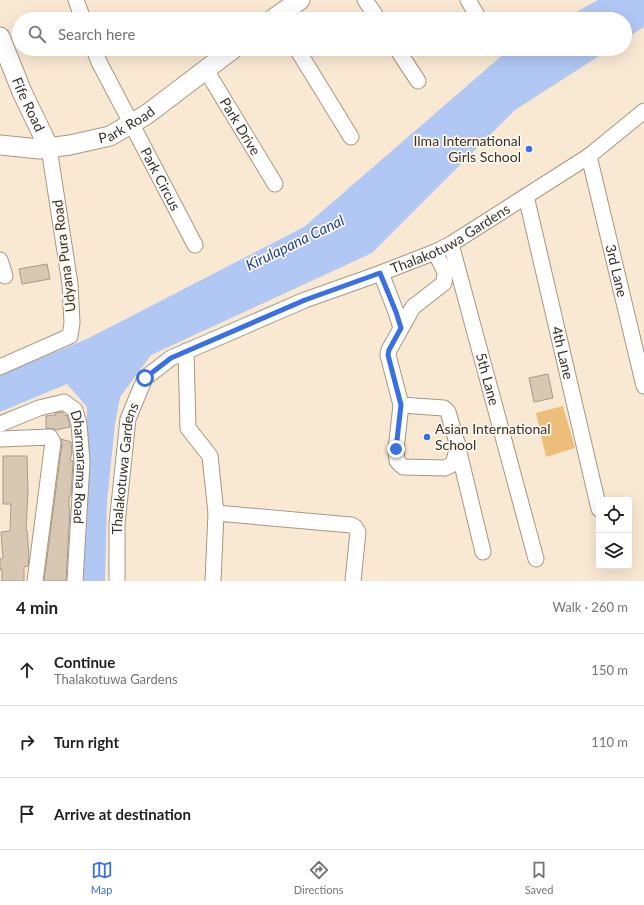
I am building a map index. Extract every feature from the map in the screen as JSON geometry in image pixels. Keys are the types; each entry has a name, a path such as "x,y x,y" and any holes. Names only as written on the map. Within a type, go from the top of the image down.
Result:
{"main road":[{"path":"284,12 300,0"},
{"name":"Fife Road","path":"0,37 22,92 49,148"},
{"name":"Park Road","path":"0,145 38,149 70,145 110,136 133,124 146,115 225,56"}],"street":[{"path":"76,0 80,12"},
{"path":"365,0 373,12"},
{"path":"468,0 475,12"},
{"name":"Park Circus","path":"97,56 195,245"},
{"path":"300,56 351,137"},
{"path":"402,56 418,81"},
{"name":"Park Drive","path":"206,70 275,184"},
{"name":"Thalakotuwa Gardens","path":"117,581 117,524 128,419 145,378 171,358 186,351 305,300 435,252 451,244 589,156 644,111"},
{"name":"Udyana Pura Road","path":"0,367 70,336 72,323 70,284 49,148"},
{"name":"3rd Lane","path":"589,156 644,386"},
{"name":"4th Lane","path":"526,196 596,497"},
{"name":"5th Lane","path":"451,244 536,559"},
{"path":"435,252 445,272 444,282 413,307 389,350 388,355 401,405 396,449 397,461 404,466 445,468 453,464 458,446"},
{"path":"0,260 5,276"},
{"path":"380,273 401,328"},
{"path":"186,351 188,428 210,456 216,513 213,581"},
{"name":"Dharmarama Road","path":"0,424 40,408 64,402 75,410 79,424 82,462 75,581"},
{"path":"401,405 444,408 448,412 458,446 483,552"},
{"path":"0,439 50,438 53,442 35,581"},
{"path":"216,513 351,525 355,527 358,532 353,581"}],"shaded area":[{"path":"563,406 575,448 546,457 536,413"}],"water":[{"path":"598,0 644,0 644,27 632,35 632,12 577,12"},
{"name":"Kirulapana Canal","path":"501,56 599,56 515,110 372,253 151,355 120,397 115,424 107,501 105,581 83,581 87,407 67,384 0,412 0,375 87,339 304,227"}],"building":[{"path":"47,264 50,279 22,284 19,269"},
{"path":"548,374 553,398 534,402 529,378"},
{"path":"62,412 66,416 67,415 70,427 56,430 46,428 46,416 56,415 55,413"},
{"path":"61,439 71,442 72,453 70,460 73,461 71,496 69,496 70,509 66,581 44,581 62,443"},
{"path":"3,456 27,456 28,491 26,530 29,557 28,566 24,567 24,581 2,581 2,569 0,570 0,559 3,558 1,532 10,531 11,504 3,504"}],"place":[{"name":"Ilma International Girls School","path":"529,149"},
{"name":"Asian International School","path":"427,437"}],"route":[{"path":"145,378 171,358 305,300 380,273 401,328 389,350 388,355 401,405 396,449"}]}
